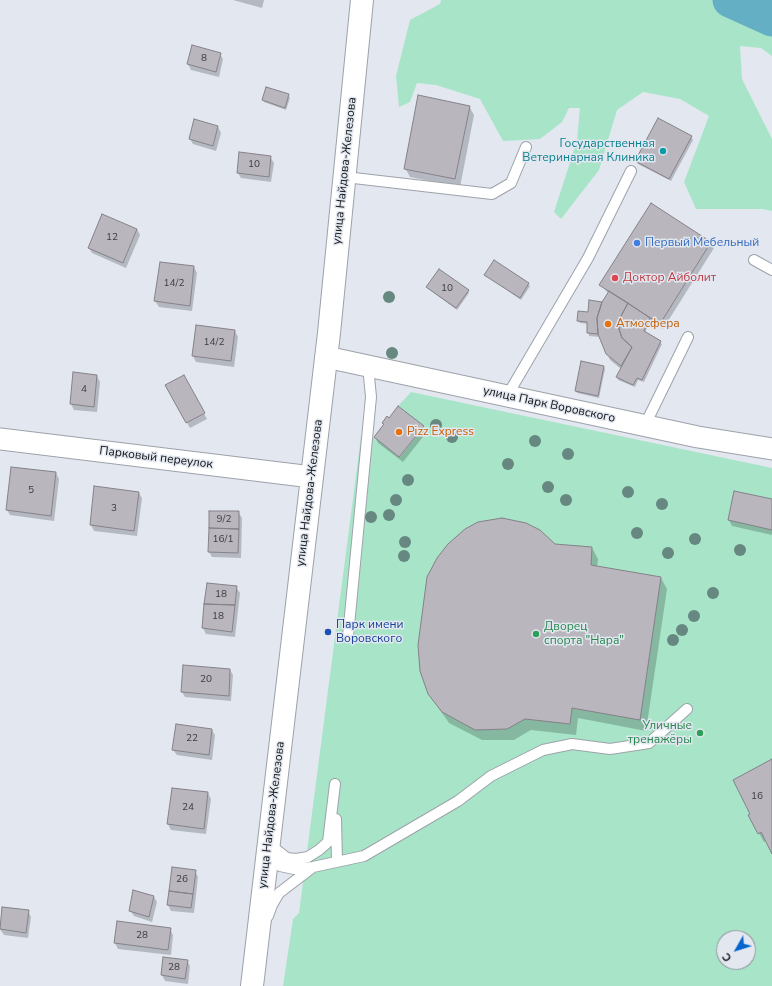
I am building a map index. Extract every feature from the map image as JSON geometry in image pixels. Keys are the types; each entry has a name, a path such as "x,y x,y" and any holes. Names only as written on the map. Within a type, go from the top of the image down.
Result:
{"main road":[{"name":"улица Найдова-Железова","path":"252,985 326,357 362,0"}],"street":[{"name":"улица Парк Воровского","path":"326,357 698,437 772,449"},
{"name":"Парковый переулок","path":"0,439 312,477"}],"lane":[{"path":"345,177 492,194 511,183 526,147"},
{"path":"507,396 588,258 631,171"},
{"path":"754,260 772,270"},
{"path":"645,425 688,337"},
{"path":"348,636 372,397 368,366"},
{"path":"269,839 270,852 280,866 294,869 313,867 364,856 458,801 491,776 543,750 572,744 610,749 649,743 687,709"},
{"path":"269,839 274,848 287,858 296,859 308,856 319,850 328,842 335,784 337,861"},
{"path":"252,985 256,960 272,905 288,886 313,867"}],"green space":[{"path":"441,0 772,0 772,56 761,48 740,46 742,79 772,139 772,211 763,209 696,209 684,182 709,116 680,99 643,92 617,110 599,170 561,219 554,212 577,141 580,108 569,108 562,122 540,139 503,141 480,99 436,85 417,83 410,102 399,107 396,76 410,20 440,4"},
{"path":"411,392 772,468 772,986 283,986 293,919 299,913 361,437 374,437 400,457 424,427 398,406"}],"building":[{"path":"192,45 221,53 216,72 187,64"},
{"path":"266,87 289,94 285,108 262,100"},
{"path":"418,95 470,106 455,179 404,169"},
{"name":"Государственная Ветеринарная Клиника","path":"658,118 692,136 669,179 635,161"},
{"path":"194,119 218,126 213,146 189,139"},
{"path":"239,152 271,156 269,177 237,173"},
{"path":"651,203 711,242 660,324 599,285"},
{"path":"102,214 137,229 123,263 88,248"},
{"path":"494,260 529,283 520,298 484,275"},
{"path":"160,262 194,266 190,306 154,301"},
{"path":"439,269 469,290 456,308 426,287"},
{"name":"Атмосфера","path":"609,291 628,303 620,318 619,329 622,338 632,347 621,366 606,354 598,334 597,318 602,302"},
{"path":"589,300 602,302 597,318 598,334 587,333 587,322 577,321 578,311 588,312"},
{"path":"628,303 650,318 644,331 661,341 642,380 637,378 633,385 616,377 632,347 622,338 619,329 620,318"},
{"path":"196,325 235,330 231,361 192,356"},
{"path":"581,361 604,366 598,396 575,391"},
{"path":"73,372 97,375 94,407 70,404"},
{"path":"184,375 205,413 186,423 165,385"},
{"name":"Pizz Express","path":"398,406 424,426 399,457 374,437 384,424 382,423 387,416 389,418"},
{"path":"11,467 56,472 51,516 6,510"},
{"path":"94,486 139,492 134,531 90,525"},
{"path":"734,491 772,499 772,530 728,520"},
{"path":"209,511 239,511 239,529 209,528"},
{"name":"Дворец спорта \"Нара\"","path":"502,518 526,523 540,530 555,544 592,547 591,565 661,577 640,720 572,708 570,724 525,719 507,729 475,730 442,712 428,694 420,671 418,645 427,577 437,558 448,544 465,529 478,522"},
{"path":"209,528 239,529 238,553 208,552"},
{"path":"207,583 237,586 235,605 204,604"},
{"path":"204,604 235,605 232,632 202,628"},
{"path":"183,665 230,669 229,696 181,692"},
{"path":"176,724 212,729 209,755 172,750"},
{"path":"772,759 772,854 761,832 758,834 733,780"},
{"path":"172,788 208,792 204,829 167,824"},
{"path":"172,867 196,870 193,894 169,891"},
{"path":"133,890 154,896 149,917 129,911"},
{"path":"169,891 193,894 191,908 167,905"},
{"path":"2,907 29,910 26,933 0,929"},
{"path":"117,921 171,928 168,950 114,943"},
{"path":"163,957 188,960 185,979 161,975"}],"waterway":[{"path":"730,0 772,19"}],"place":[{"name":"Государственная Ветеринарная Клиника","path":"663,151"},
{"name":"Первый Мебельный","path":"637,243"},
{"name":"Доктор Айболит","path":"615,278"},
{"name":"Атмосфера","path":"608,324"},
{"name":"Pizz Express","path":"399,432"},
{"name":"Парк имени Воровского","path":"328,632"},
{"name":"Дворец спорта \"Нара\"","path":"536,634"},
{"name":"Уличные тренажёры","path":"700,733"}]}
